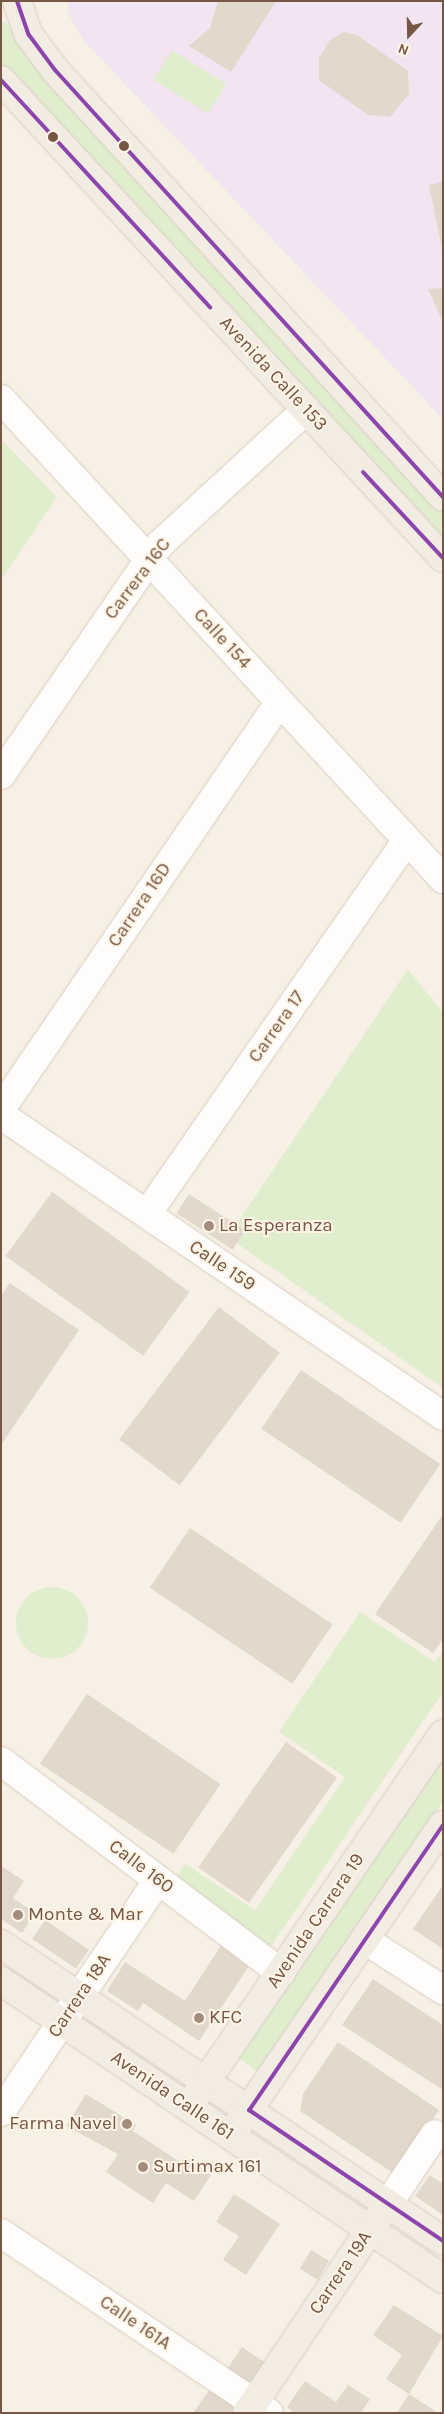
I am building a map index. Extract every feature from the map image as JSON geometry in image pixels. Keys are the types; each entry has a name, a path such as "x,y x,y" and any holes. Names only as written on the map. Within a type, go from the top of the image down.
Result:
{"main road":[{"path":"1,13 13,1"},
{"path":"17,1 29,35 55,70 443,497"},
{"name":"Avenida Calle 153","path":"1,80 443,558"},
{"name":"Avenida Carrera 19","path":"188,2108 443,1734"},
{"path":"231,2136 443,1825"},
{"name":"Avenida Calle 161","path":"1,1944 443,2241"},
{"name":"Avenida Calle 161","path":"1,1980 443,2279"},
{"name":"Carrera 19A","path":"256,2409 388,2204"}],"street":[{"name":"Calle 154","path":"1,399 443,879"},
{"name":"Carrera 16C","path":"1,775 148,559 306,410"},
{"name":"Carrera 16D","path":"1,1109 280,702"},
{"name":"Carrera 17","path":"147,1214 407,840"},
{"name":"Calle 159","path":"1,1115 443,1416"},
{"name":"Calle 160","path":"5,1774 158,1880 281,1973"},
{"name":"Carrera 18A","path":"1,2112 158,1880"},
{"path":"365,1940 443,1990"},
{"name":"Carrera 19A","path":"388,2204 435,2134"},
{"name":"Calle 161A","path":"1,2232 256,2409"}],"shaded area":[{"path":"67,1 443,1 443,419 83,40 68,13"}],"green space":[{"path":"6,22 20,45 443,509 443,545 1,64 1,23"},
{"path":"172,50 226,84 208,114 153,80"},
{"path":"1,439 57,497 1,580"},
{"path":"408,969 443,1013 443,1388 228,1237"},
{"path":"52,1587 66,1590 78,1597 85,1609 88,1623 85,1637 78,1649 66,1656 52,1659 38,1656 26,1649 19,1637 16,1623 19,1609 26,1597 38,1590"},
{"path":"360,1612 435,1662 443,1651 443,1692 267,1952 173,1883 185,1864 255,1910 345,1777 279,1732"},
{"path":"443,1754 443,1802 258,2072 237,2057"}],"building":[{"path":"218,1 276,1 231,72 189,46 210,28"},
{"path":"344,32 357,35 408,71 409,94 390,117 368,115 319,80 319,58 330,40"},
{"path":"443,182 443,249 442,249 429,185"},
{"path":"443,288 443,320 442,320 428,289"},
{"path":"52,1192 190,1292 143,1356 6,1256"},
{"path":"189,1194 245,1230 233,1250 176,1213"},
{"path":"10,1283 79,1330 1,1445 1,1295"},
{"path":"219,1307 280,1353 180,1485 119,1440"},
{"path":"301,1370 440,1464 401,1523 261,1429"},
{"path":"443,1514 443,1639 433,1653 375,1614"},
{"path":"190,1528 333,1624 292,1684 150,1588"},
{"path":"87,1694 220,1784 174,1854 40,1764"},
{"path":"286,1742 337,1778 249,1903 198,1867"},
{"path":"1,1866 24,1881 13,1898 35,1913 22,1933 1,1919"},
{"path":"443,1885 443,1949 413,1929"},
{"path":"45,1920 89,1950 76,1969 32,1939"},
{"path":"222,1944 251,1963 199,2041 143,2003 138,2011 107,1991 125,1962 185,2001"},
{"path":"373,1979 443,2025 443,2090 342,2025"},
{"path":"338,2042 439,2110 396,2175 300,2111 303,2094"},
{"path":"86,2094 136,2125 133,2131 180,2162 184,2157 211,2175 194,2201 166,2183 153,2203 106,2172 118,2154 66,2126"},
{"path":"430,2175 443,2184 443,2215 415,2196"},
{"path":"234,2194 280,2224 246,2275 223,2260 239,2236 216,2222"},
{"path":"311,2250 329,2261 318,2280 300,2269"},
{"path":"394,2305 443,2336 409,2394 386,2379 402,2355 373,2335"},
{"path":"242,2347 267,2364 250,2389 225,2372"},
{"path":"305,2381 336,2402 348,2385 370,2399 361,2413 294,2413 287,2407"},
{"path":"211,2388 241,2409 238,2413 193,2413"},
{"path":"409,2394 435,2411 434,2413 397,2413"}],"transit line":[{"path":"17,1 29,35 55,70 443,497"},
{"path":"1,80 210,307"},
{"path":"363,472 443,558"},
{"path":"443,1825 249,2110 443,2241"}],"place":[{"name":"La Esperanza","path":"209,1226"},
{"name":"Monte & Mar","path":"18,1915"},
{"name":"KFC","path":"199,2018"},
{"name":"Farma Navel","path":"127,2124"},
{"name":"Surtimax 161","path":"143,2167"}]}
